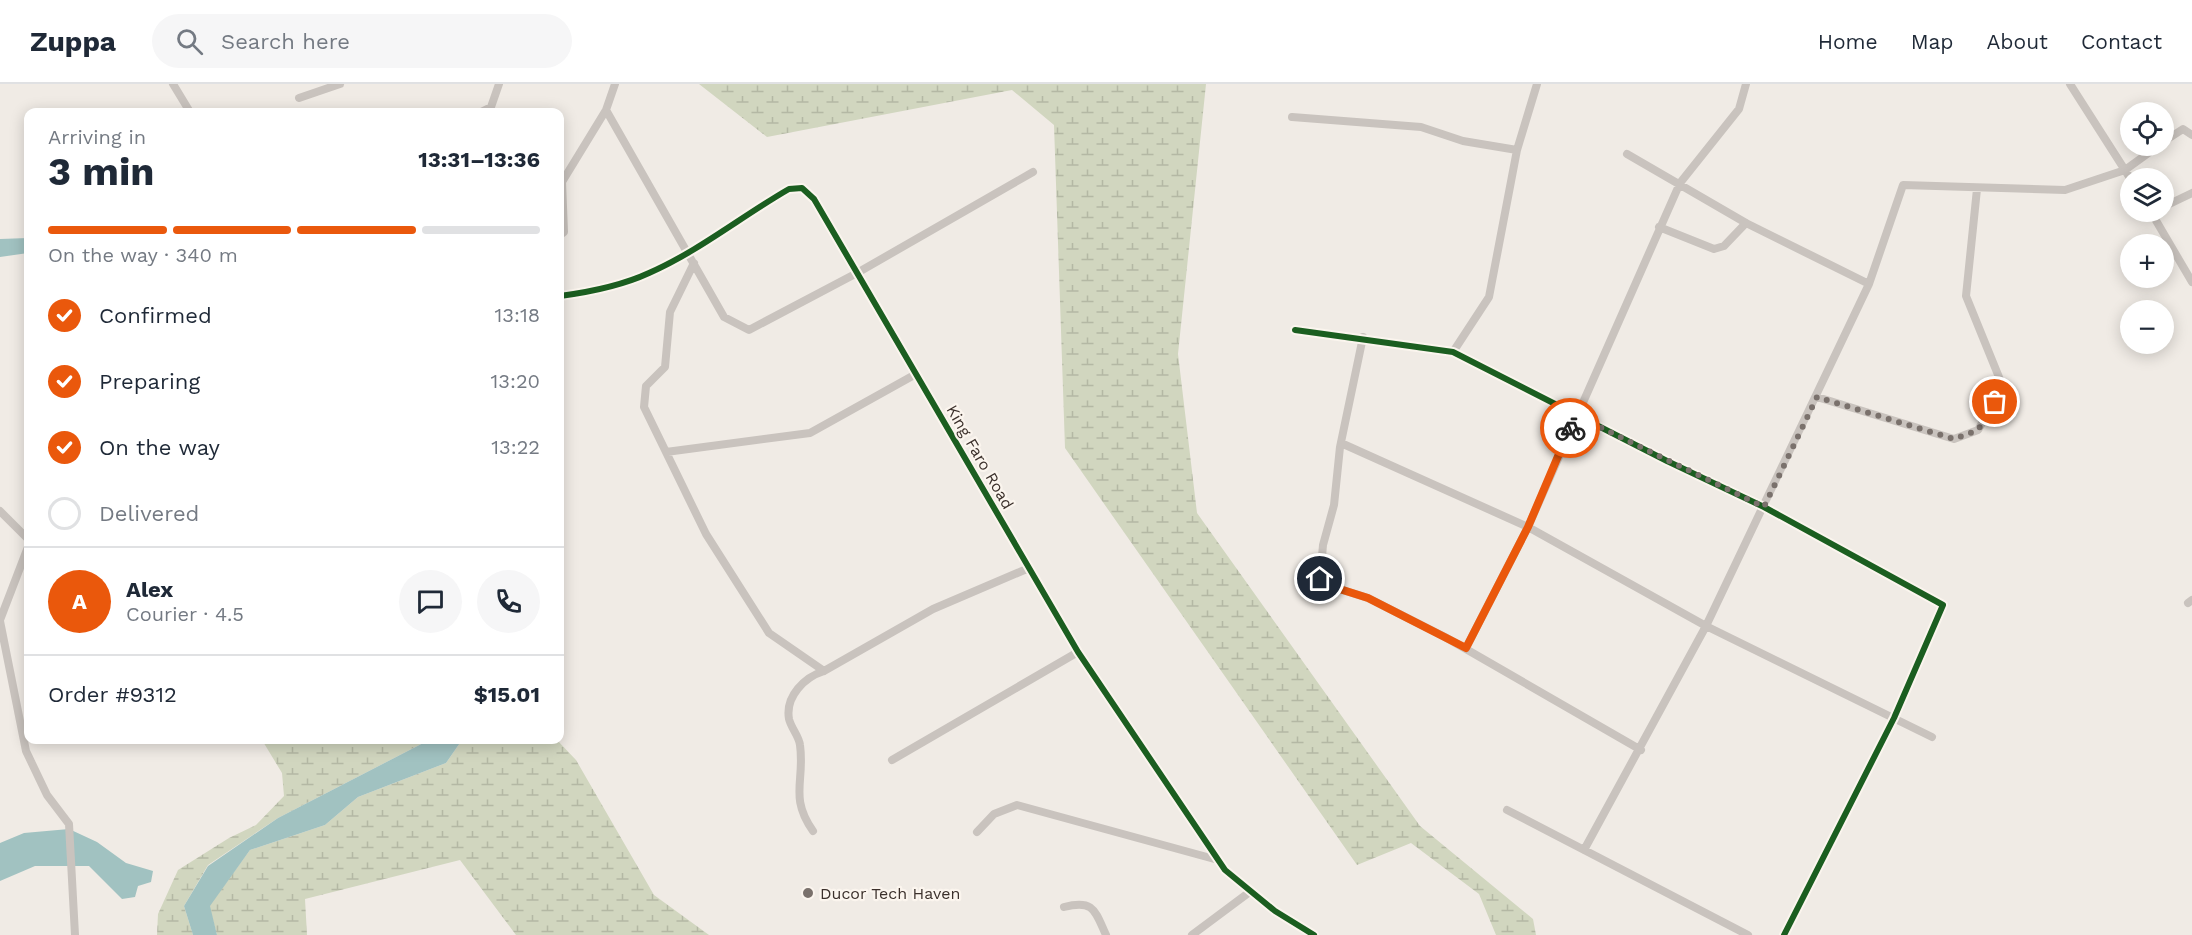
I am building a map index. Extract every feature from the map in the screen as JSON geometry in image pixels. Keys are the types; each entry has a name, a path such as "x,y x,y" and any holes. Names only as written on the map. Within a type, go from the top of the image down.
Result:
{"street":[{"path":"173,84 188,108"},
{"path":"299,98 340,84"},
{"path":"489,108 499,84"},
{"path":"564,179 606,110 615,84"},
{"path":"1454,352 1489,297 1517,150 1537,84"},
{"path":"1466,648 1528,527 1575,415 1680,183 1739,109 1746,84"},
{"path":"2070,84 2124,168"},
{"path":"606,110 724,317 749,330 857,273 1034,172"},
{"path":"1292,117 1421,127 1464,141 1517,150"},
{"path":"2174,135 2183,129 2192,135"},
{"path":"1627,154 1746,223 1869,284"},
{"path":"2128,168 2144,156"},
{"path":"1584,850 1641,750 1706,626 1817,397 1869,284 1903,185 2065,190 2120,172"},
{"name":"King Faro Road","path":"564,295 595,291 648,274 688,253 789,189 802,188 814,199 1078,652 1218,860 1225,870 1275,911 1314,935"},
{"path":"1817,397 1954,439 1978,430 2003,387 1966,296 1977,189"},
{"path":"2174,202 2192,193"},
{"path":"2158,222 2192,282"},
{"path":"1659,227 1714,249 1724,246 1746,223"},
{"path":"694,263 670,312 665,368 646,386 644,408 706,534 769,633 824,671"},
{"path":"1295,330 1363,337 1454,352 1575,415 1764,507 1943,605 1894,718 1784,935"},
{"path":"1363,337 1341,443 1334,505 1323,545 1320,579 1327,585 1368,598 1466,648 1641,750"},
{"path":"666,452 810,433 916,374"},
{"path":"1341,443 1528,527 1706,626 1932,736"},
{"path":"0,511 24,535"},
{"path":"24,558 0,621 24,741"},
{"path":"813,831 801,814 801,744 789,719 794,693 809,676 824,671 933,609 1029,568"},
{"path":"892,760 1078,652"},
{"path":"25,744 46,795 69,824 75,935"},
{"path":"977,832 994,814 1017,806 1218,860"},
{"path":"1507,810 1748,935"},
{"path":"1192,935 1251,891"},
{"path":"1064,906 1081,903 1093,908 1106,935"}],"green space":[{"path":"699,84 1206,84 1178,354 1197,513 1420,826 1533,919 1536,935 1496,935 1479,894 1411,843 1357,865 1065,448 1054,125 1012,90 767,137"},
{"path":"264,744 421,744 278,818 208,865 184,906 193,935 157,935 158,914 178,870 229,838 256,825 284,796 282,773"},
{"path":"459,744 561,744 576,760 654,895 709,935 516,935 460,860 305,899 307,935 217,935 209,906 250,850 325,825 358,797 446,763"}],"water":[{"path":"24,238 24,254 0,257 0,239"},
{"path":"421,744 459,744 446,763 358,797 325,825 250,850 210,906 217,935 193,935 184,906 208,866 278,818"},
{"path":"69,829 97,842 126,863 153,871 151,882 138,886 135,897 122,899 89,866 35,866 0,881 0,843 24,833"}],"cycle path":[{"path":"564,295 628,282 649,273 703,244 789,189 802,188 814,199 1078,652 1225,870 1275,911 1314,935"},
{"path":"1295,330 1453,352 1667,461 1764,507 1943,605 1894,718 1784,935"}],"way so far":[{"path":"1570,428 1575,415 1764,507 1817,397 1954,439 1978,430 1995,402"}],"place":[{"name":"Ducor Tech Haven","path":"808,893"}],"route":[{"path":"1320,579 1327,585 1368,598 1466,648 1528,527 1570,428"}]}
